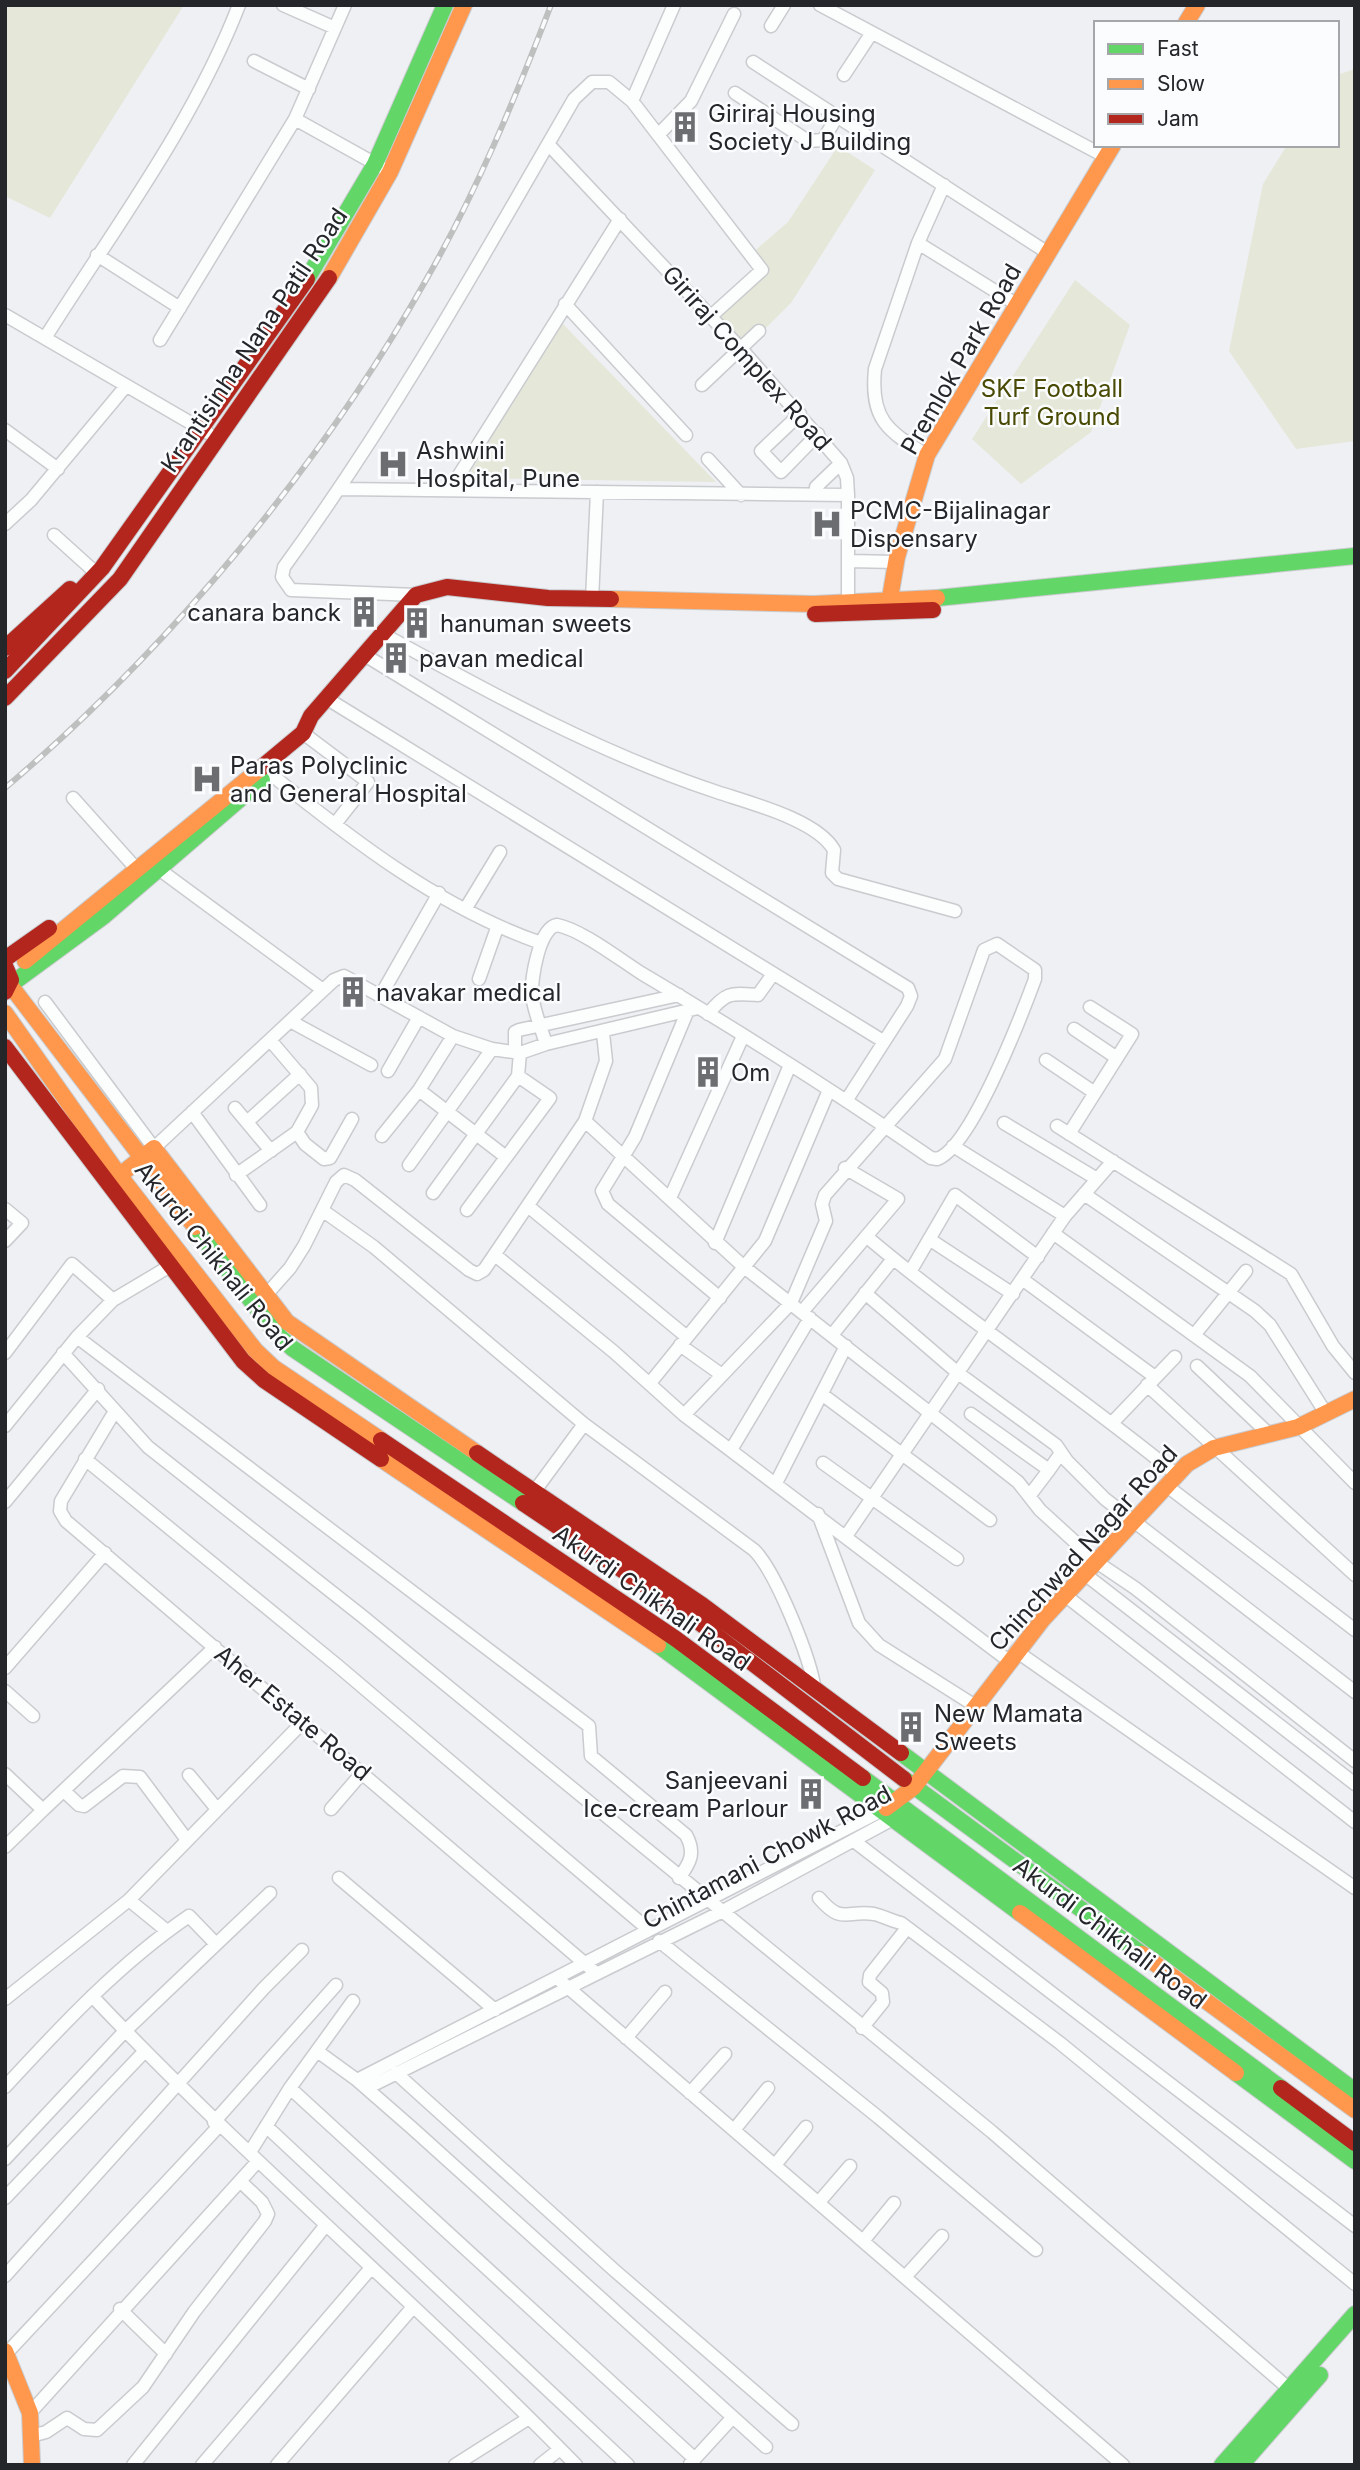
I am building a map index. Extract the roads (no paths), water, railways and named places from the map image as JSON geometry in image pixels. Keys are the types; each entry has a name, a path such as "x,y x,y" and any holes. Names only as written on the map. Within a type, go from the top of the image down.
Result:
{"street":[{"path":"45,338 195,98 225,43 239,5"},
{"path":"283,5 335,28"},
{"path":"160,340 295,119 345,5"},
{"name":"Krantisinha Nana Patil Road","path":"98,570 322,258 375,164 445,5"},
{"name":"Krantisinha Nana Patil Road","path":"5,698 101,602 120,579 337,266 390,173 464,5"},
{"path":"632,101 674,5"},
{"path":"771,26 784,5"},
{"path":"820,5 871,34 1094,144"},
{"path":"1187,21 1197,5"},
{"path":"659,134 691,101 734,14"},
{"path":"844,75 871,34"},
{"path":"254,61 309,89"},
{"path":"753,62 1048,253"},
{"path":"710,317 762,270 632,101 610,82 592,82 575,99 444,327 341,489 284,567 282,577 285,585 291,590 423,594 547,609 990,606 1355,567"},
{"path":"735,93 808,141 823,140 838,115"},
{"path":"295,119 390,173"},
{"name":"Giriraj Complex Road","path":"548,144 741,349 841,463 847,478 848,495 848,607"},
{"name":"Premlok Park Road","path":"891,605 896,562 927,455 1109,151"},
{"path":"927,455 887,427 878,414 873,387 876,369 918,243 944,185"},
{"path":"452,488 620,219"},
{"path":"918,243 1016,304"},
{"path":"97,255 180,308"},
{"path":"565,304 685,435"},
{"path":"5,315 216,438"},
{"path":"702,386 759,331"},
{"path":"5,524 58,469 126,386"},
{"path":"800,414 761,451 781,472 818,434"},
{"path":"5,430 58,469"},
{"path":"708,460 740,495"},
{"path":"816,487 841,463"},
{"path":"341,489 452,488 848,495"},
{"path":"592,600 597,492"},
{"path":"54,535 98,570"},
{"path":"891,605 1355,556"},
{"path":"849,561 896,562"},
{"path":"5,671 84,590 98,570"},
{"path":"5,648 82,579 98,570"},
{"path":"25,961 303,733 311,716 381,633 423,594 447,587 592,600 848,607"},
{"path":"84,590 101,602"},
{"path":"381,633 592,744 663,773 755,804 820,834 834,850 832,873 838,878 955,911"},
{"path":"363,654 908,988 911,996 907,1006 846,1101"},
{"path":"326,698 883,1041"},
{"path":"303,733 368,782 335,824"},
{"path":"8,989 160,870 268,772 284,748"},
{"path":"5,959 132,864 255,758 284,748"},
{"path":"268,772 395,867 497,928 541,943"},
{"path":"73,798 132,864"},
{"path":"466,908 500,852"},
{"path":"160,870 323,990"},
{"path":"381,995 439,893"},
{"path":"546,1044 532,992 541,943 552,926 564,926 679,995 698,1011 790,1065 885,1126 931,1158 943,1157 953,1146 1003,1063 1035,979 1035,970 1028,962 997,944 984,950 945,1059 885,1126 845,1168 825,1195 822,1204 826,1221 791,1303 684,1415"},
{"path":"479,979 497,928"},
{"path":"5,966 11,974 8,989"},
{"path":"113,1180 154,1149 290,1020 334,980 344,976 453,1036 492,1049 517,1053 546,1044 698,1011 731,993 758,995 773,974"},
{"name":"Akurdi Chikhali Road","path":"8,989 275,1332 292,1348 692,1617 919,1790 1355,2110"},
{"path":"433,1193 518,1076 516,1031 679,995"},
{"path":"46,1002 154,1149 287,1322 314,1345 702,1605 1355,2091"},
{"path":"1069,1134 1132,1034 1090,1007"},
{"path":"698,1011 625,1156 604,1184 603,1197 720,1298"},
{"name":"Akurdi Chikhali Road","path":"5,1013 113,1180 255,1350 274,1368 676,1639 894,1811 1355,2143"},
{"path":"388,1071 419,1017"},
{"path":"290,1020 371,1065"},
{"path":"1074,1029 1117,1058"},
{"path":"266,1295 290,1268 339,1177 348,1175 469,1270 477,1274 484,1270 529,1208 585,1121 606,1061 603,1032"},
{"path":"382,1136 419,1090 453,1036"},
{"path":"670,1198 743,1036"},
{"path":"236,1175 298,1132 313,1097 311,1088 270,1040"},
{"path":"5,1047 113,1180 170,1266 243,1361 272,1386 666,1651 894,1811 1355,2161"},
{"path":"409,1165 492,1049"},
{"path":"1046,1060 1095,1093"},
{"path":"715,1243 790,1065"},
{"path":"247,1122 300,1074"},
{"path":"467,1210 551,1098 518,1076"},
{"path":"419,1090 506,1157"},
{"path":"650,1383 720,1298 774,1224 829,1090"},
{"path":"236,1108 271,1151"},
{"path":"192,1112 260,1205"},
{"path":"298,1132 305,1144 324,1159 330,1158 352,1119"},
{"path":"585,1121 715,1243 931,1413 1030,1495 1092,1569 1355,1784"},
{"path":"1004,1123 1097,1179"},
{"path":"1057,1126 1291,1274 1334,1346 1355,1373"},
{"path":"953,1146 1065,1216"},
{"path":"846,1536 987,1334 1065,1216 1113,1161"},
{"path":"731,1450 806,1315 898,1199 845,1168"},
{"path":"1084,1194 1229,1292 1270,1325 1325,1412"},
{"path":"909,1272 955,1195 1038,1256"},
{"path":"529,1208 722,1375"},
{"path":"5,1209 22,1223 5,1241"},
{"path":"322,1210 374,1247 584,1423 763,1560 808,1656 815,1691"},
{"path":"1053,1233 1250,1376 1355,1483"},
{"path":"867,1237 987,1334 1112,1423 1172,1480 1355,1630"},
{"path":"929,1239 1013,1294"},
{"path":"495,1255 650,1383 684,1415 846,1536 1012,1656 1355,1888"},
{"path":"832,1335 893,1259"},
{"path":"5,1353 72,1264 113,1300"},
{"path":"5,1426 76,1337 113,1300 170,1266"},
{"path":"1195,1334 1247,1271"},
{"path":"1022,1279 1151,1381 1214,1448 1355,1575"},
{"path":"865,1293 958,1373 1038,1430 1084,1480 1355,1692"},
{"path":"76,1337 589,1726 591,1756 686,1835 690,1843 690,1863 679,1878"},
{"path":"776,1483 846,1346"},
{"path":"63,1353 148,1447 362,1616 707,1902 992,2132 1295,2394"},
{"path":"1112,1423 1175,1357"},
{"path":"1197,1366 1270,1435"},
{"path":"5,1502 98,1390"},
{"path":"823,1395 990,1520"},
{"name":"Chinchwad Nagar Road","path":"927,1772 1012,1656 1172,1480 1199,1455 1214,1448 1298,1427 1355,1399"},
{"path":"115,1411 85,1460 328,1658 649,1930"},
{"path":"971,1413 1049,1470"},
{"path":"534,1492 584,1423"},
{"path":"1030,1495 1061,1453"},
{"name":"Aher Estate Road","path":"85,1460 61,1500 60,1511 66,1521 596,1973"},
{"path":"823,1463 957,1559"},
{"path":"818,1514 852,1606 867,1634 879,1645 977,1707"},
{"path":"5,1668 105,1553"},
{"path":"1092,1569 1135,1588 1355,1761"},
{"path":"1066,1596 1355,1822"},
{"path":"5,1847 215,1647"},
{"path":"5,1691 33,1716"},
{"path":"5,1998 129,1900 302,1723"},
{"name":"Chintamani Chowk Road","path":"362,2084 396,2073 454,2047 721,1912 854,1841 919,1790 927,1772"},
{"path":"331,1809 362,1773"},
{"path":"5,1774 43,1810"},
{"path":"189,1775 217,1809"},
{"path":"64,1791 79,1805 84,1806 123,1776 140,1777 187,1840"},
{"name":"Chintamani Chowk Road","path":"362,2084 495,2010 649,1930 894,1811"},
{"path":"854,1841 1355,2226"},
{"path":"339,1878 495,2010"},
{"path":"5,2159 124,2032 270,1893"},
{"path":"819,1898 830,1911 843,1917 873,1914 907,1928 1060,2043 1355,2284"},
{"path":"129,1900 167,1931"},
{"path":"5,2087 92,1996 167,1931 189,1916 216,1944"},
{"path":"862,2028 883,2002 882,1993 869,1982 870,1975 907,1928"},
{"path":"659,1941 878,2117 1036,2250"},
{"path":"5,2276 282,1968 302,1951"},
{"path":"557,1978 1123,2465"},
{"path":"32,2465 30,2413 6,2353 216,2124 336,1985"},
{"path":"626,2038 665,1992"},
{"path":"92,1996 216,2124 413,2307 576,2465"},
{"path":"30,2413 121,2309 240,2181 254,2157 266,2126 353,2001"},
{"path":"317,2051 362,2084 766,2447"},
{"path":"5,2198 144,2052"},
{"path":"690,2093 724,2054"},
{"path":"396,2073 614,2270 792,2424"},
{"path":"290,2088 693,2462 733,2417"},
{"path":"733,2130 768,2088"},
{"path":"266,2126 628,2465"},
{"path":"775,2165 806,2127"},
{"path":"819,2202 850,2166"},
{"path":"32,2436 46,2432 67,2418 84,2429 97,2430 142,2387 194,2312 268,2214 262,2202 240,2181"},
{"path":"863,2241 894,2203"},
{"path":"133,2465 326,2225"},
{"path":"905,2277 942,2236"},
{"path":"202,2465 371,2268"},
{"path":"277,2465 413,2307"},
{"path":"121,2309 166,2354"},
{"path":"1241,2465 1355,2314"},
{"path":"1222,2465 1355,2334"},
{"path":"455,2465 529,2418"},
{"path":"540,2465 560,2449"}],"railway":[{"path":"5,788 125,677 182,616 290,486 339,418 385,349 462,214 509,110 551,5"}],"place":[{"name":"Giriraj Housing Society J Building","path":"685,127"},
{"name":"Ashwini Hospital, Pune","path":"393,464"},
{"name":"PCMC-Bijalinagar Dispensary","path":"827,524"},
{"name":"canara banck","path":"364,612"},
{"name":"hanuman sweets","path":"417,623"},
{"name":"pavan medical","path":"396,658"},
{"name":"Paras Polyclinic and General Hospital","path":"207,779"},
{"name":"navakar medical","path":"353,992"},
{"name":"Om","path":"708,1072"},
{"name":"New Mamata Sweets","path":"911,1727"},
{"name":"Sanjeevani Ice-cream Parlour","path":"811,1794"}],"park label":[{"name":"SKF Football Turf Ground","path":"1052,402"}]}
